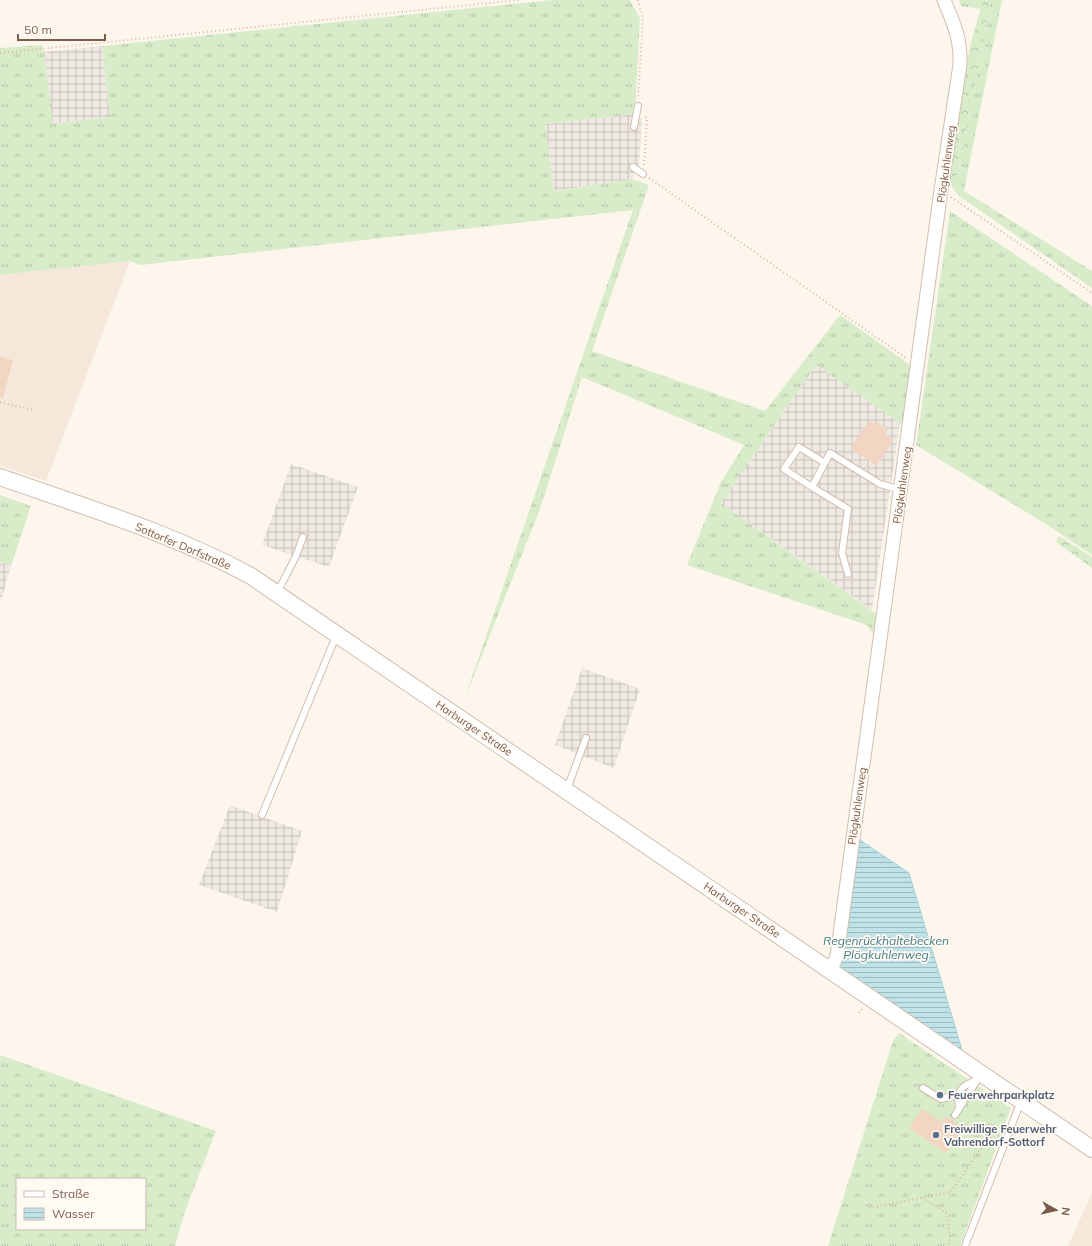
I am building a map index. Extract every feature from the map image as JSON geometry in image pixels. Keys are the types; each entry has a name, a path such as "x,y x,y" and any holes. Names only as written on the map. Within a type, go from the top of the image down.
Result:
{"street":[{"name":"Plögkuhlenweg","path":"830,971 836,956 960,65 961,48 957,31 944,0"},
{"name":"Sottorfer Dorfstraße","path":"0,477 187,544 220,559 277,593 391,671"},
{"name":"Harburger Straße","path":"391,671 830,971 978,1077 1021,1101 1092,1149"}],"lane":[{"path":"634,128 638,106"},
{"path":"633,167 643,174"},
{"path":"825,463 799,446 784,469 848,510 842,553 848,574"},
{"path":"812,487 830,453 880,484 901,490"},
{"path":"277,593 303,537"},
{"path":"262,815 337,634"},
{"path":"566,791 586,738"},
{"path":"923,1088 941,1099 957,1095 963,1086 978,1077"},
{"path":"955,1115 978,1077"},
{"path":"957,1095 959,1108"},
{"path":"965,1246 1005,1139 1021,1101"}],"path":[{"path":"0,53 519,0"},
{"path":"638,0 643,20 638,106 647,119 643,174 917,366"},
{"path":"942,190 1092,293"},
{"path":"0,402 34,410"},
{"path":"869,1208 951,1192 989,1137 1005,1139"},
{"path":"921,1198 947,1213 950,1243 946,1246"}],"shaded area":[{"path":"102,46 110,117 52,124 44,52"},
{"path":"635,114 642,119 639,166 632,179 554,191 545,124"},
{"path":"130,261 46,481 0,466 0,275"},
{"path":"816,365 900,423 872,610 721,503"},
{"path":"291,464 358,487 329,567 262,545"},
{"path":"0,563 11,566 0,604"},
{"path":"582,668 640,689 614,768 555,745"},
{"path":"230,805 302,831 277,912 199,885"},
{"path":"1092,1193 1092,1246 1068,1246"}],"green space":[{"path":"552,0 630,0 640,19 635,114 545,124 554,191 632,179 649,185 592,351 765,411 840,315 910,365 905,423 900,423 816,365 721,503 878,615 875,637 867,625 687,565 721,482 744,445 582,377 540,509 463,703 633,210 140,265 130,261 0,275 0,48 42,45 53,124 110,117 102,46"},
{"path":"959,0 983,0 981,9 961,6"},
{"path":"983,0 991,0 958,174 948,182 970,46"},
{"path":"991,0 1002,0 964,191 1092,271 1092,288 959,196 948,182 958,174"},
{"path":"950,211 1092,306 1092,555 1049,526 916,445"},
{"path":"0,495 31,506 11,566 0,562"},
{"path":"1059,536 1092,557 1092,568 1056,542"},
{"path":"899,1033 1011,1108 960,1246 828,1246 893,1041"},
{"path":"0,1055 216,1131 184,1214 175,1246 0,1246"}],"water":[{"name":"Regenrückhaltebecken Plögkuhlenweg","path":"857,838 909,873 963,1053 839,969"}],"building":[{"path":"0,357 13,360 3,398 0,397"},
{"path":"869,421 874,424 876,421 888,430 885,434 894,440 876,466 850,448"},
{"path":"922,1109 942,1122 946,1116 963,1128 946,1153 909,1128"}],"place":[{"name":"Feuerwehrparkplatz","path":"940,1095"},
{"name":"Freiwillige Feuerwehr Vahrendorf-Sottorf","path":"936,1135"}]}
